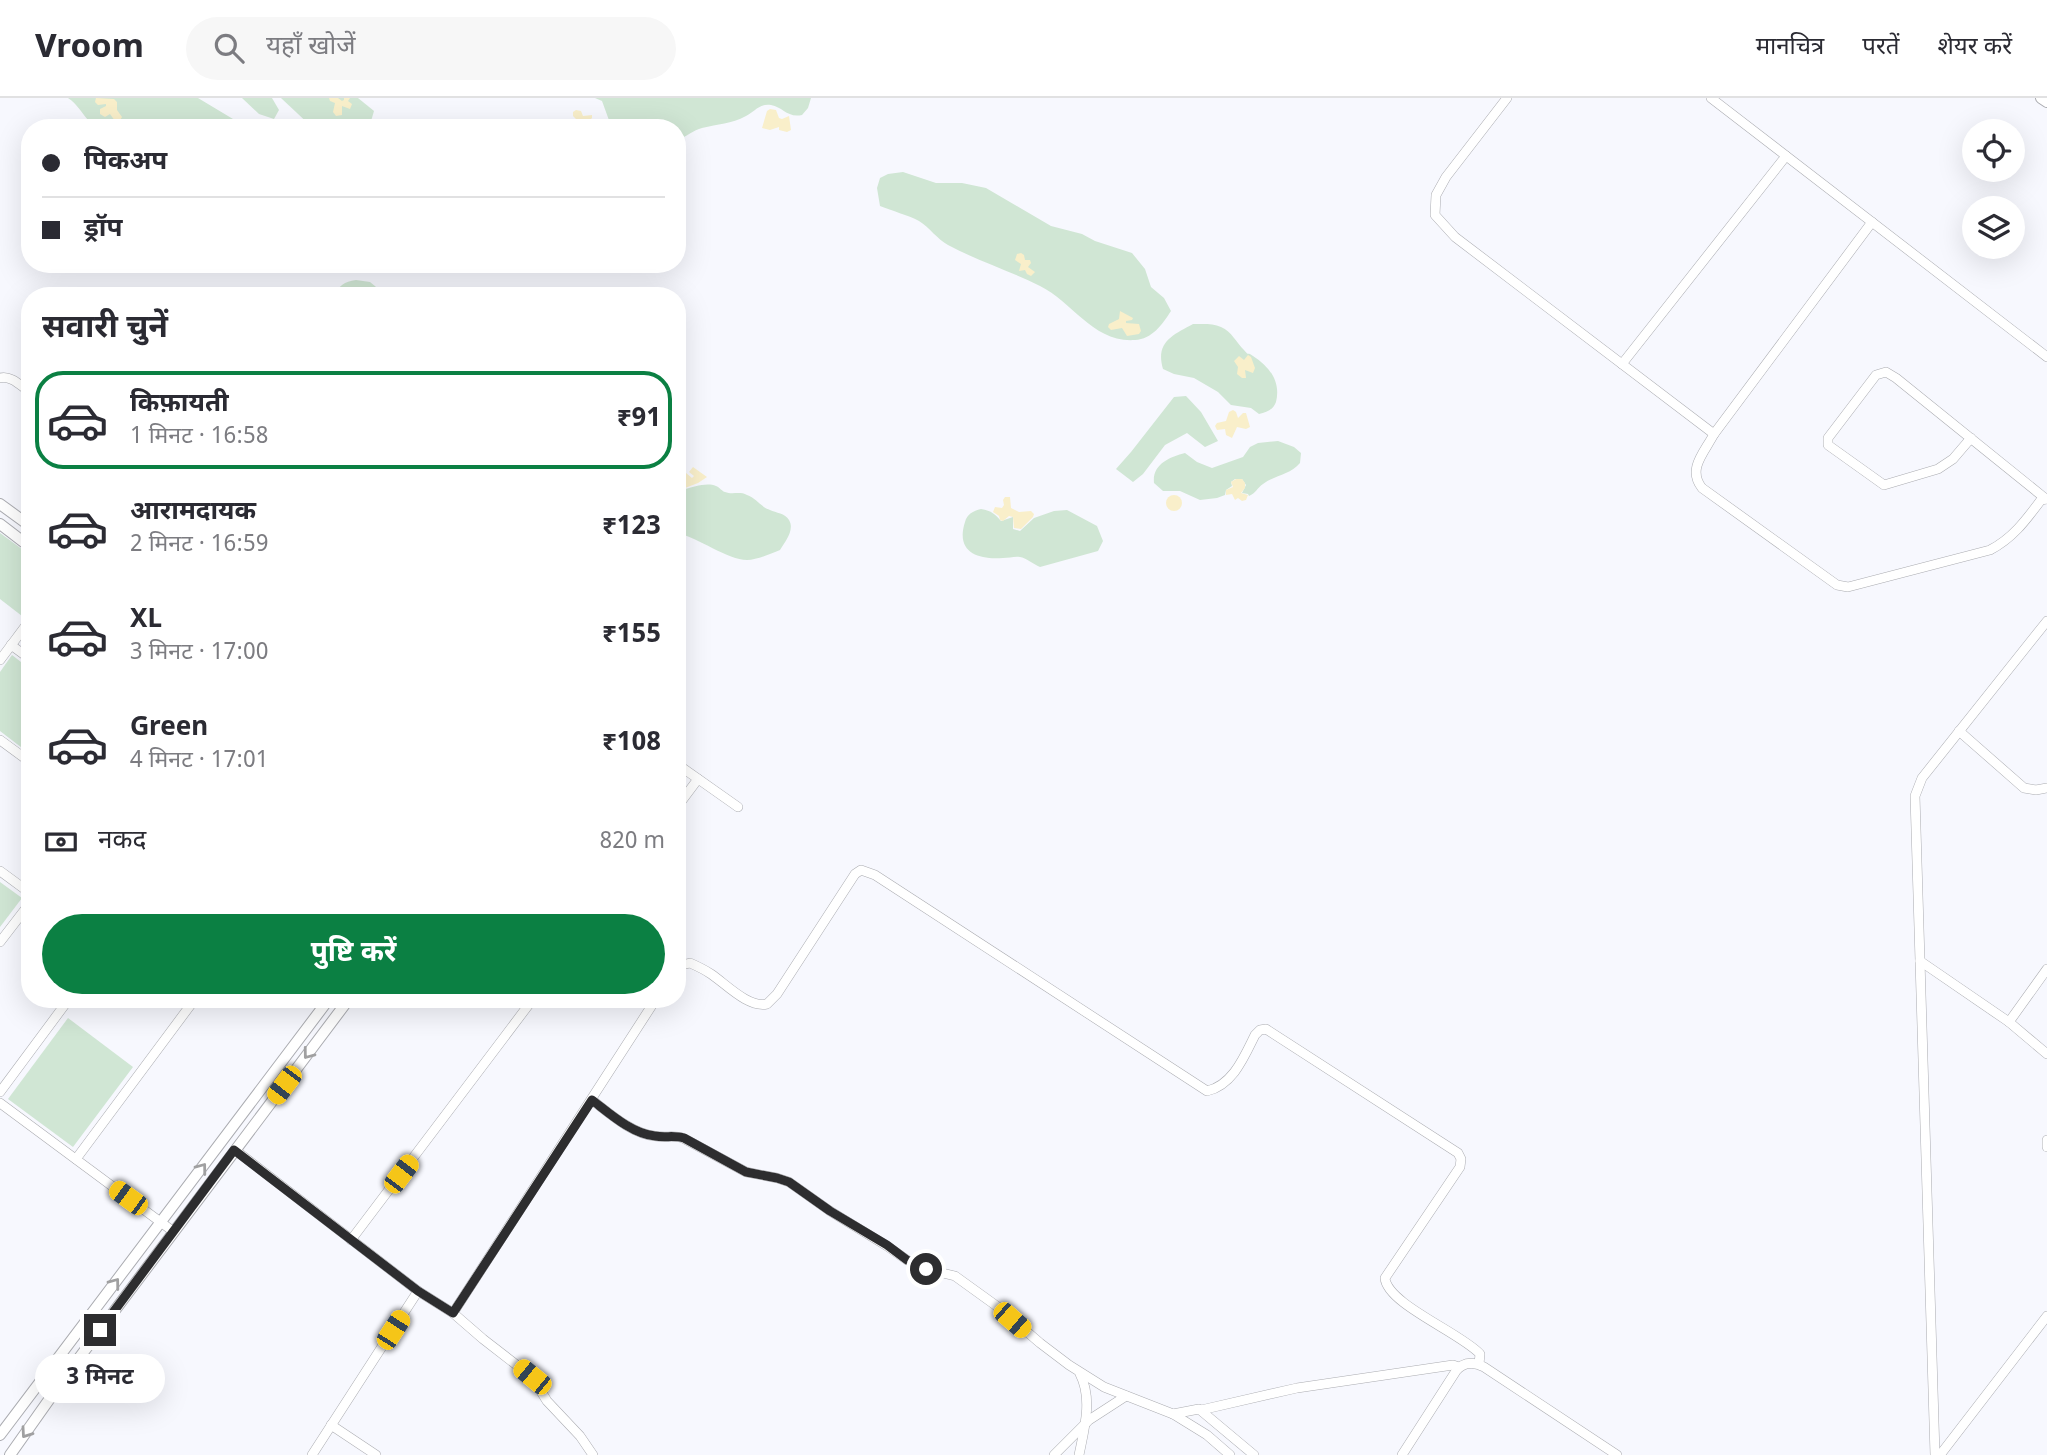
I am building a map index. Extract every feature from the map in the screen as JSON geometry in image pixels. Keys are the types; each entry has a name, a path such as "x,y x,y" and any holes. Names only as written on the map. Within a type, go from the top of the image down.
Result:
{"street":[{"path":"1507,98 1446,177 1436,195 1435,215 1455,237 1714,434"},
{"path":"1711,98 2047,357"},
{"path":"2041,98 2047,102"},
{"path":"1622,364 1786,156"},
{"path":"1872,222 1714,434 1695,469 1696,480 1702,488 1837,585 1848,587 1990,550 2014,535 2042,500 2047,499"},
{"path":"1971,438 1953,459 1938,469 1884,485 1828,445 1828,438 1877,376 1886,372 1971,438 2047,499"},
{"path":"0,378 10,378 21,386"},
{"path":"0,504 21,519"},
{"path":"0,524 21,540"},
{"path":"1938,1455 1915,796 1922,778 2047,621"},
{"path":"0,660 21,632"},
{"path":"12,645 21,652"},
{"path":"1959,731 2024,788 2047,788"},
{"path":"0,740 21,755"},
{"path":"686,770 738,807"},
{"path":"686,795 698,779"},
{"path":"686,964 691,963 709,973 746,999 761,1005 767,1003 777,994 855,874 861,870 875,875 1207,1091 1225,1084 1255,1035 1266,1029 1458,1153 1461,1159 1460,1167 1385,1279 1390,1292 1470,1344 1480,1354 1479,1364"},
{"path":"0,871 21,886"},
{"path":"0,942 21,915"},
{"path":"1920,961 2009,1022 2047,1054"},
{"path":"2009,1022 2047,969"},
{"path":"0,1092 62,1008"},
{"path":"76,1159 188,1008"},
{"path":"0,1435 321,1008"},
{"path":"10,1455 70,1370 342,1008"},
{"path":"351,1240 526,1008"},
{"path":"453,1313 650,1008"},
{"path":"592,1100 636,1130 654,1136 684,1138 746,1172 789,1182 907,1260 926,1269 955,1276 1079,1373 1104,1387 1173,1414 1207,1435 1230,1455"},
{"path":"0,1103 174,1232"},
{"path":"2047,1140 2047,1147"},
{"path":"234,1150 418,1291 453,1313 532,1377 547,1401 580,1436 593,1455"},
{"path":"312,1455 418,1291"},
{"path":"1938,1455 2047,1316"},
{"path":"1173,1414 1297,1388 1453,1365 1459,1367 1471,1363 1479,1364 1617,1455"},
{"path":"1402,1455 1459,1367"},
{"path":"1079,1373 1086,1391 1085,1424 1079,1455"},
{"path":"1054,1455 1085,1424 1126,1396"},
{"path":"1201,1410 1254,1455"},
{"path":"331,1425 376,1455"}],"green space":[{"path":"68,98 198,98 233,119 87,119"},
{"path":"242,98 272,98 279,110 274,119 259,114"},
{"path":"281,98 358,98 374,111 372,119 303,119"},
{"path":"595,98 811,98 802,115 789,114 775,106 764,105 740,119 699,129 686,136 686,119 609,119 602,101"},
{"path":"903,172 936,183 962,183 986,188 1051,226 1082,234 1132,253 1145,269 1151,287 1164,298 1171,311 1147,337 1135,340 1107,335 1040,286 959,251 944,243 919,221 880,206 877,188 880,178"},
{"path":"348,282 370,282 376,287 340,287"},
{"path":"1193,324 1215,325 1225,329 1247,353 1264,365 1273,376 1277,388 1276,402 1271,409 1259,414 1251,408 1231,405 1218,392 1194,378 1163,369 1162,352 1168,340"},
{"path":"1186,396 1201,412 1218,441 1205,447 1187,433 1165,445 1143,474 1133,482 1116,469 1174,397"},
{"path":"1278,441 1301,453 1300,463 1292,470 1268,481 1249,496 1242,493 1246,485 1242,479 1231,482 1232,486 1226,490 1225,495 1200,500 1180,491 1163,491 1154,483 1159,466 1179,455 1185,453 1212,468 1243,457 1250,447 1258,443"},
{"path":"700,485 712,485 724,492 750,496 767,509 783,515 791,524 789,536 780,550 747,560 731,556 686,536 686,489"},
{"path":"981,509 993,513 1001,521 1013,517 1013,529 1020,531 1034,518 1067,510 1097,526 1103,541 1098,551 1040,567 1020,557 978,556 966,548 963,533 967,517"},
{"path":"0,533 21,548 21,615 0,599"},
{"path":"12,655 21,662 21,747 0,731 0,672"},
{"path":"0,882 21,899 0,927"},
{"path":"68,1018 133,1067 73,1147 8,1099"}],"sand":[{"path":"96,98 114,99 121,119 114,119 110,114 105,117 100,114 100,109 106,104 98,105"},
{"path":"329,98 342,101 344,98 350,98 348,101 352,104 350,109 342,106 342,115 336,116 333,112 335,103"},
{"path":"770,109 776,110 779,118 789,116 791,130 787,132 779,130 779,127 770,130 762,128"},
{"path":"581,111 583,116 592,115 592,118 576,119 573,112"},
{"path":"1021,253 1025,260 1030,260 1028,267 1035,272 1031,276 1025,270 1019,271 1021,264 1015,260 1017,254"},
{"path":"1120,311 1133,318 1126,323 1139,324 1139,334 1127,336 1122,328 1111,330 1108,327 1119,319"},
{"path":"1248,355 1255,368 1253,373 1245,370 1246,378 1242,378 1237,374 1238,367 1234,361 1239,356 1244,360"},
{"path":"1233,410 1238,418 1246,413 1250,427 1237,427 1232,438 1226,435 1225,429 1217,430 1215,426 1226,421 1229,412"},
{"path":"693,467 707,477 686,488 686,473 692,478 694,476 689,472"},
{"path":"1242,479 1245,483 1241,493 1248,495 1246,500 1235,500 1232,494 1226,495 1226,490 1233,487 1231,482"},
{"path":"1174,495 1180,497 1180,509 1174,511 1168,509 1166,503 1168,497"},
{"path":"1005,497 1010,497 1011,508 1019,512 1031,511 1034,514 1021,529 1014,528 1013,517 1009,516 1003,521 993,512 995,507 1002,508"}],"route":[{"path":"100,1330 234,1150 418,1291 453,1313 592,1100 636,1130 654,1136 684,1138 746,1172 789,1182 907,1260 926,1269"}]}
